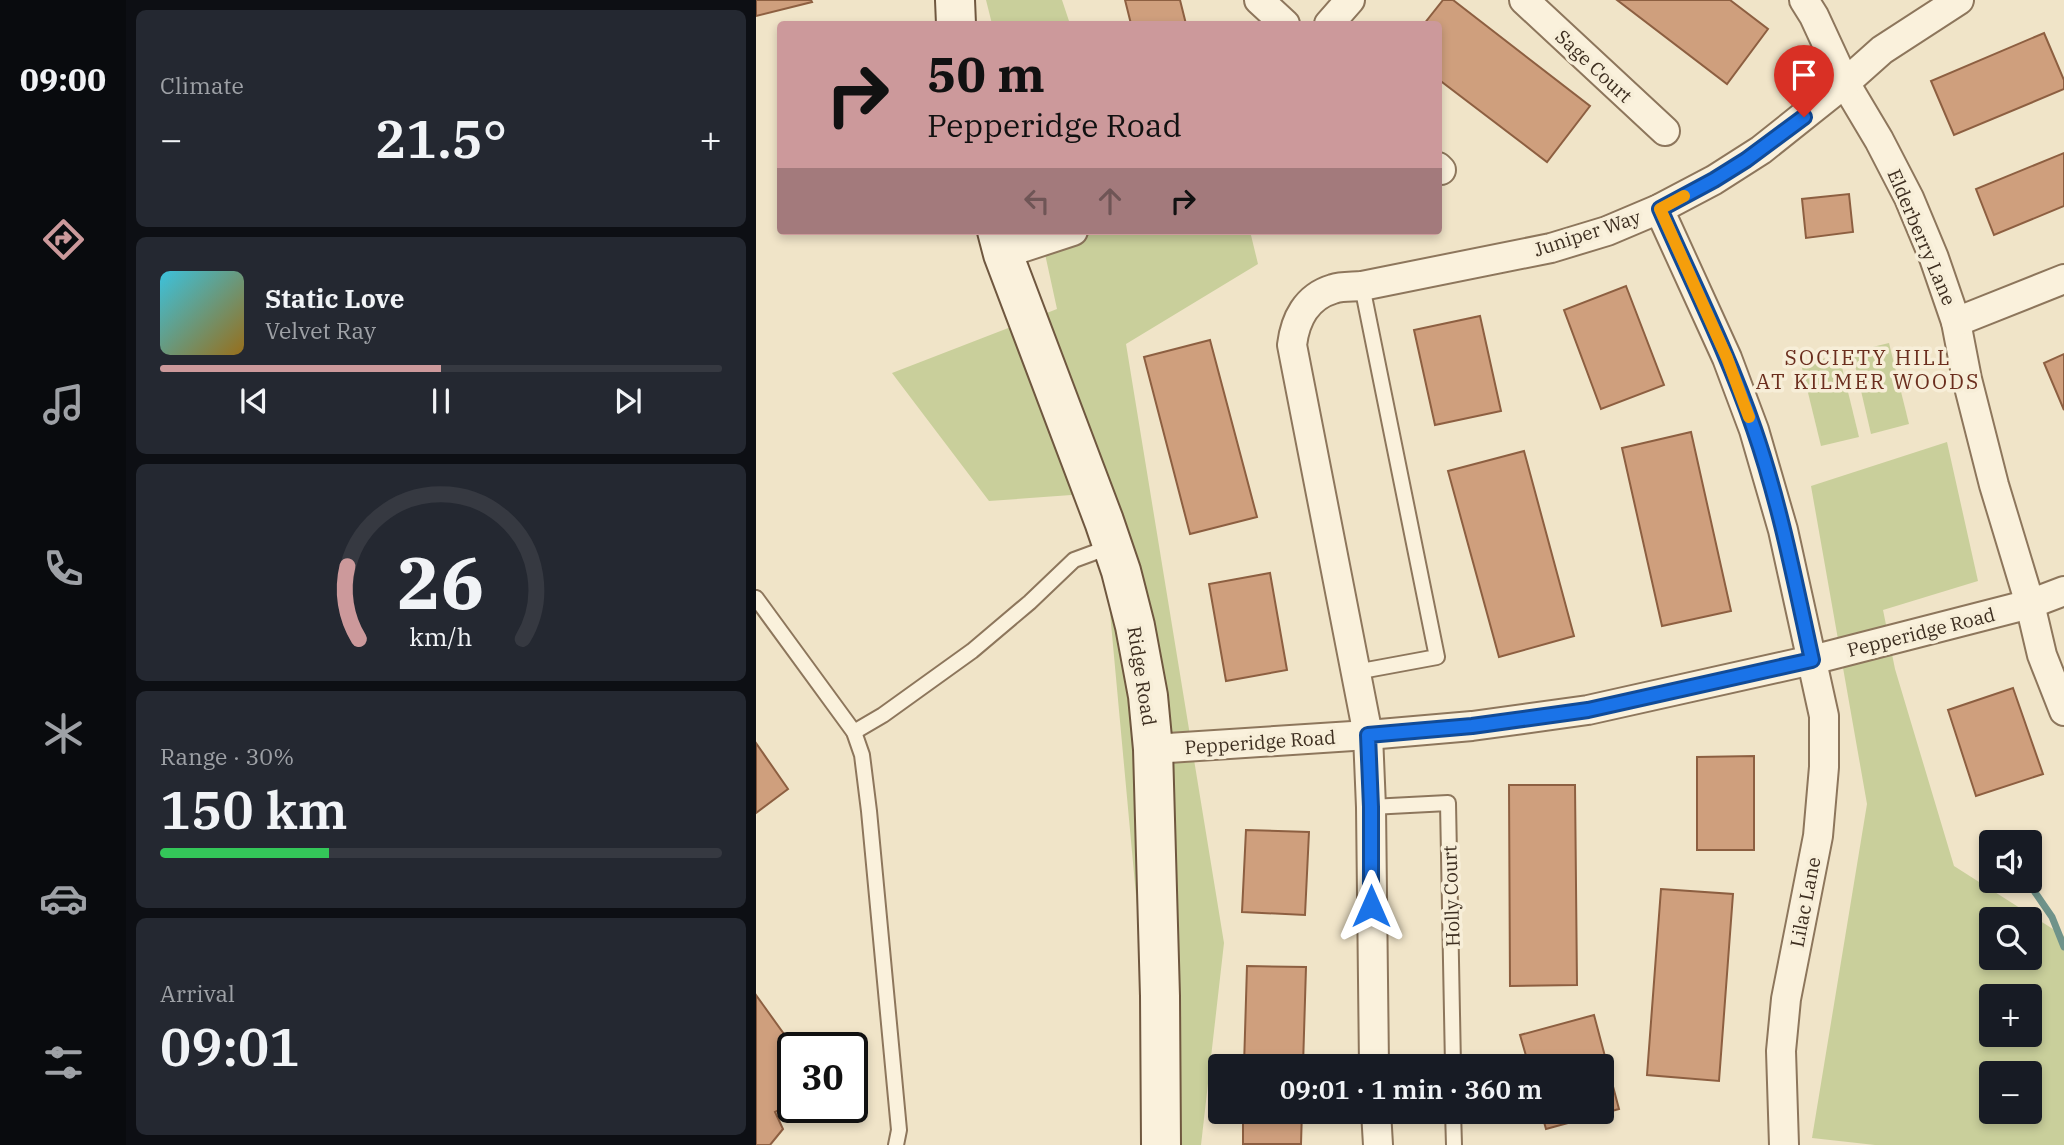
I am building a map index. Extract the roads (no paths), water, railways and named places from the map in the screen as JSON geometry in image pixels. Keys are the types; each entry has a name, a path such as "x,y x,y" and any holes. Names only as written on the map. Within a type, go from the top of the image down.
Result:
{"street":[{"path":"955,0 957,21"},
{"path":"1259,0 1282,21"},
{"path":"1332,21 1350,0"},
{"name":"Sage Court","path":"1524,0 1665,131"},
{"name":"Elderberry Lane","path":"1804,0 1845,83 1909,198 1934,258 1956,322 1967,379 1994,485 2030,604 2042,655 2064,711"},
{"name":"Juniper Way","path":"1368,735 1292,345 1294,327 1302,311 1315,297 1334,288 1362,286 1550,248 1607,231 1660,209 1714,180 1761,150 1882,50 1959,0"},
{"name":"Lilac Lane","path":"1660,209 1727,358 1754,430 1783,530 1824,716 1824,767 1818,836 1786,999 1781,1051 1784,1145"},
{"path":"1000,243 1049,235"},
{"name":"Ridge Road","path":"1000,243 1112,546 1135,626 1148,695 1153,749 1161,1145"},
{"path":"1956,322 2064,279"},
{"name":"Pepperidge Road","path":"1153,749 1472,726 1588,710 1812,660 2030,604 2064,591"},
{"path":"1368,735 1374,1054"},
{"path":"1377,1124 1378,1145"}],"lane":[{"path":"1356,672 1437,657 1362,286"},
{"path":"853,732 883,715 972,651 1074,560 1112,546"},
{"path":"756,598 853,732 862,755 870,811 899,1129 896,1145"},
{"name":"Holly Court","path":"1371,807 1448,803 1453,1054"},
{"path":"1453,1124 1454,1145"}],"waterway":[{"path":"2036,893 2052,917 2064,947"}],"district":[{"name":"SOCIETY HILL AT KILMER WOODS","path":"1868,370"}]}
